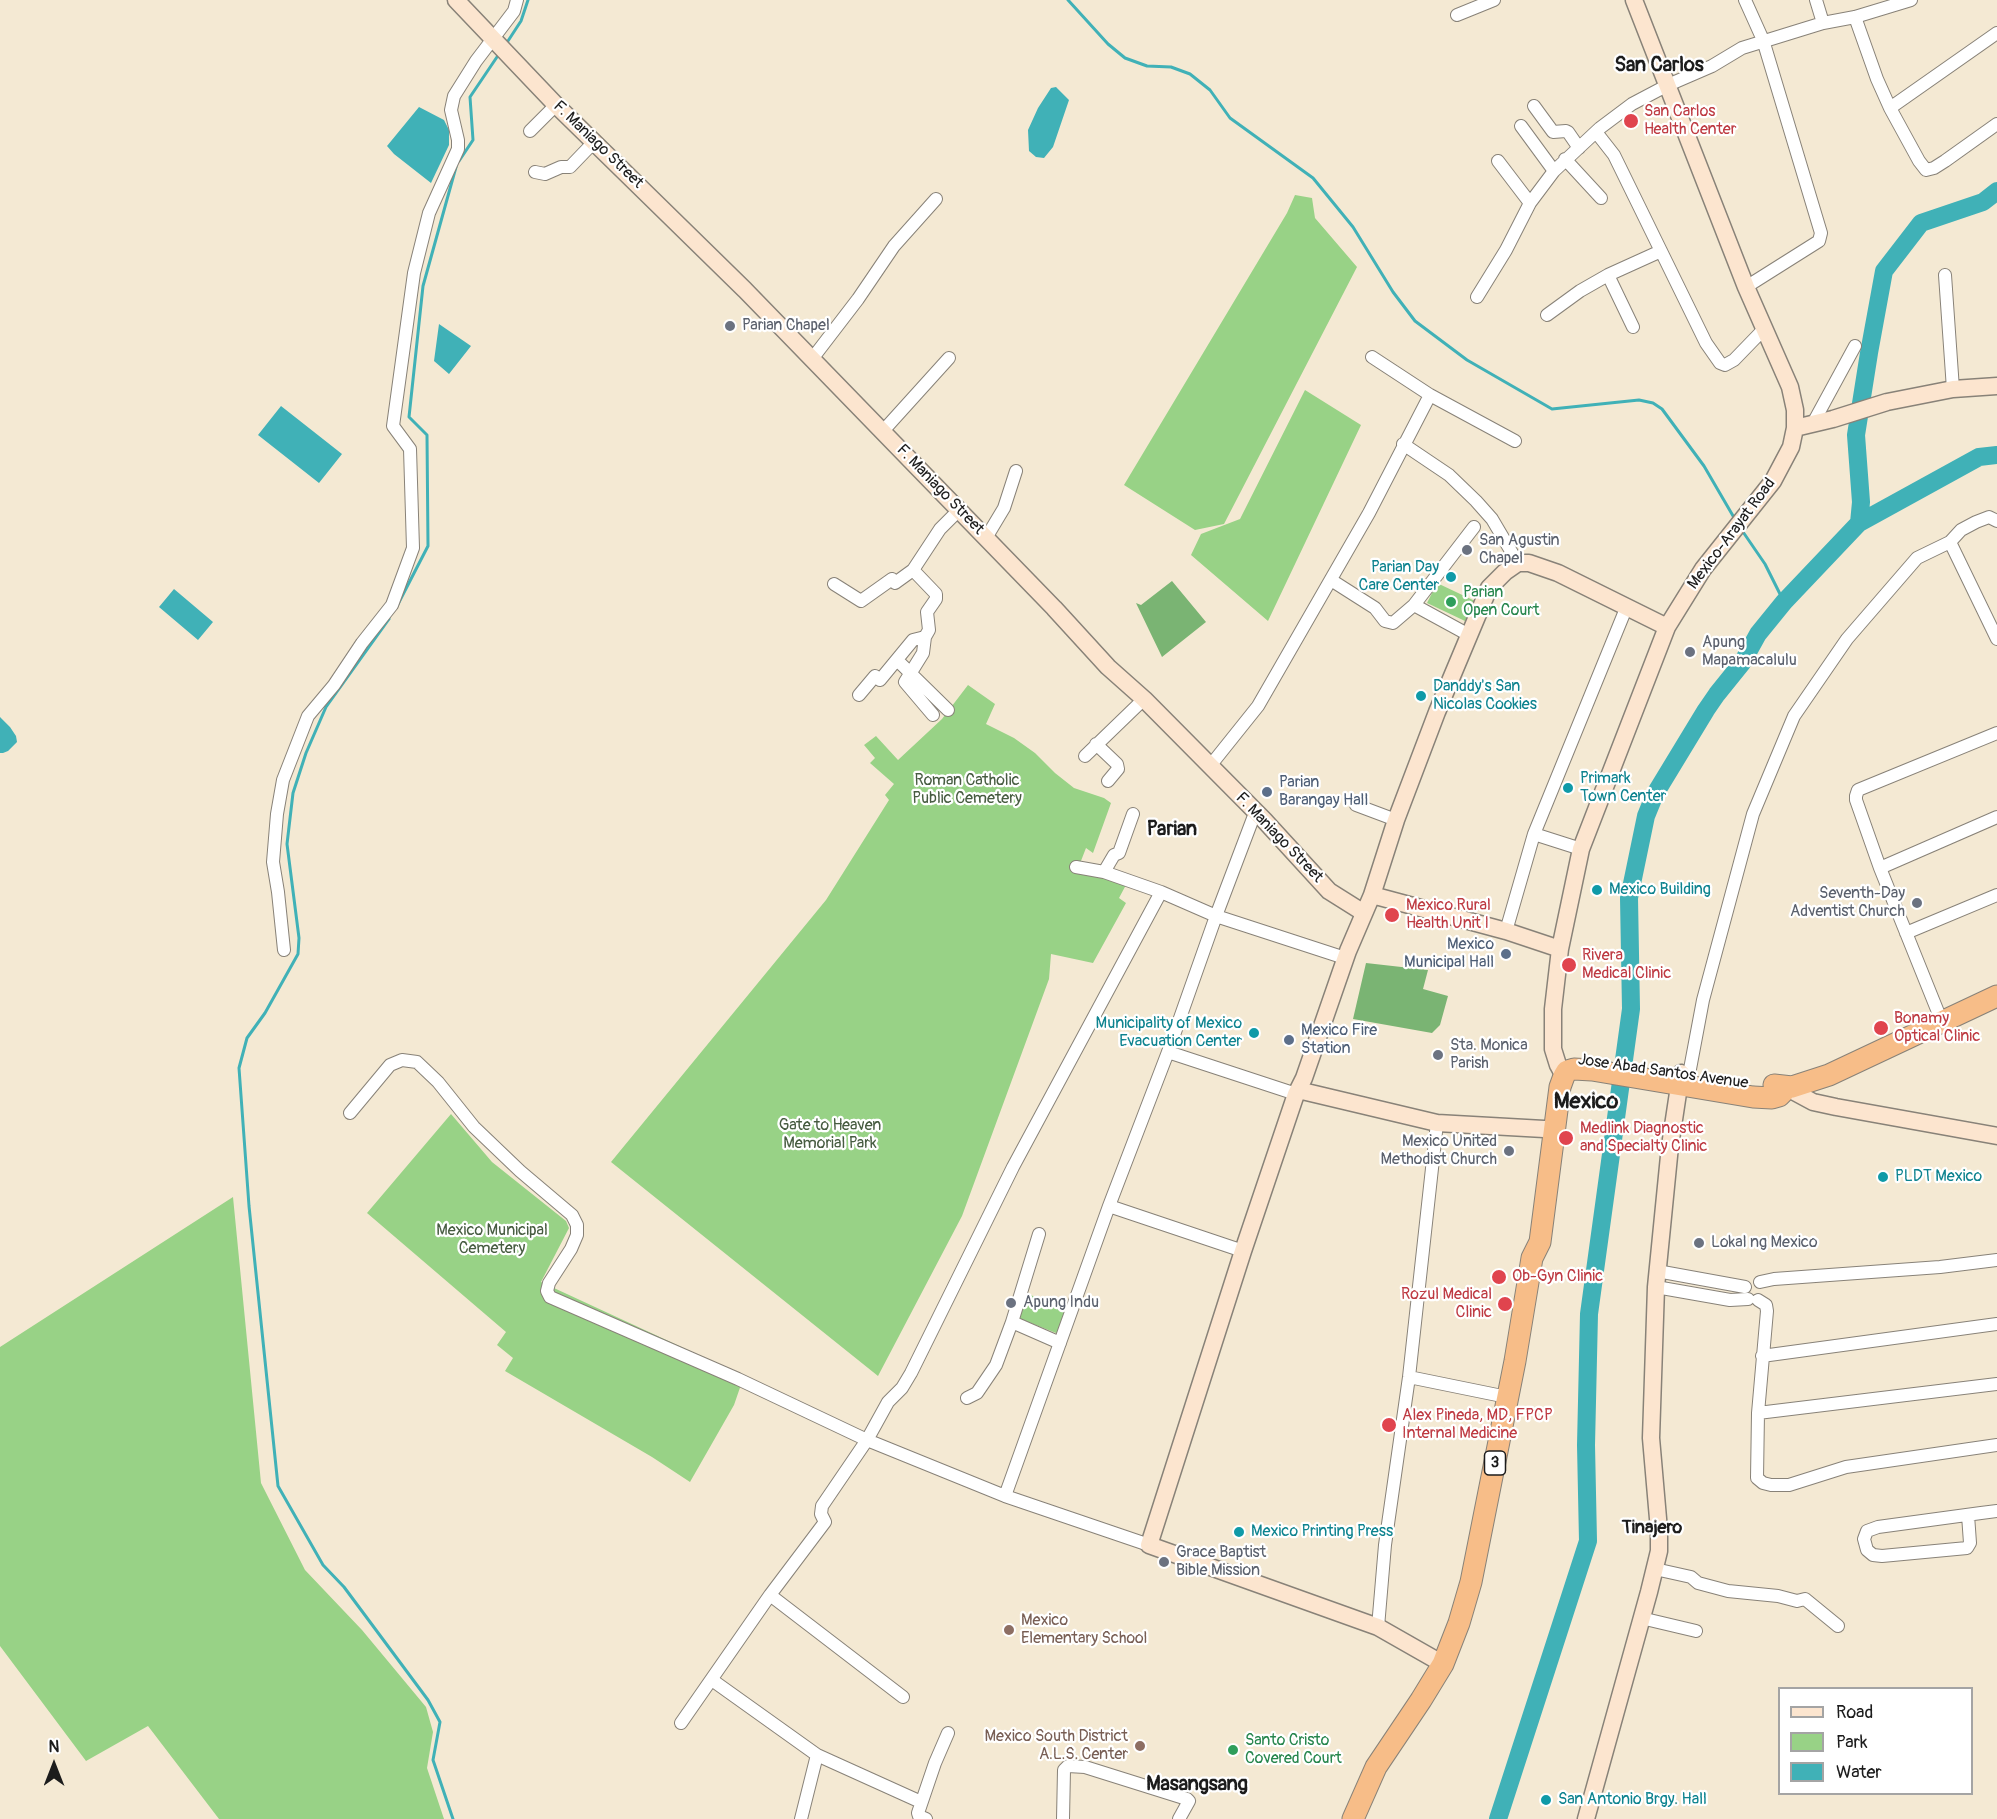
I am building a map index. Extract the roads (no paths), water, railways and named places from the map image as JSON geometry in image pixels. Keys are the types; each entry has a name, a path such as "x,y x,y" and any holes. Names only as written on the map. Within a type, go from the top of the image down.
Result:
{"highway":[{"name":"Jose Abad Santos Avenue","path":"1353,1819 1376,1767 1443,1664 1459,1623 1471,1582 1532,1258 1540,1242 1564,1060 1574,1059 1594,1066 1684,1079 1760,1086 1775,1085 1787,1088 1829,1075 1997,996"},
{"name":"Jose Abad Santos Avenue","path":"1532,1258 1530,1241 1549,1082 1551,1072 1561,1071"}],"main road":[{"name":"F. Maniago Street","path":"456,0 556,105 713,257 1108,667 1144,699 1329,891 1364,913"},
{"name":"Mexico-Arayat Road","path":"1561,1071 1553,1049 1553,1009 1560,949 1581,849 1667,627 1697,578 1773,481 1791,447 1795,428 1795,410 1790,387 1746,287 1634,0"},
{"path":"1795,428 1887,402 1953,389 1997,386"},
{"path":"1443,1664 1378,1627 1149,1545 1243,1251 1297,1092 1345,958 1372,895 1396,820 1437,712 1489,588 1518,563 1529,563 1541,566 1667,627"},
{"path":"1372,895 1506,931 1560,949"},
{"path":"1586,1819 1659,1551 1651,1438 1656,1279 1670,1146 1684,1079"},
{"path":"1787,1088 1813,1102 1997,1136"},
{"path":"1297,1092 1437,1123 1544,1129"}],"street":[{"path":"284,950 273,862 277,814 284,780 308,716 334,685 362,643 392,605 413,548 410,449 393,426 414,273 429,213 458,149 452,104 476,61 495,41 514,11 517,0"},
{"path":"1458,15 1494,0"},
{"path":"1745,0 1762,40 1821,238 1746,287"},
{"path":"1816,0 1824,23"},
{"path":"1477,297 1506,250 1530,203 1554,171 1596,132 1632,104 1762,40 1855,17 1911,0"},
{"path":"1855,17 1890,108 1926,170 1945,161 1997,124"},
{"path":"1890,108 1997,33"},
{"path":"530,131 556,105"},
{"path":"1534,106 1553,132 1568,132 1579,148"},
{"path":"1521,126 1554,171"},
{"path":"1596,132 1614,155 1706,343 1720,363 1725,364 1734,360 1764,329"},
{"path":"535,172 545,174 561,167 570,167 594,142"},
{"path":"1565,159 1601,198"},
{"path":"1498,161 1530,203"},
{"path":"812,359 858,299 894,246 936,199"},
{"path":"1547,315 1572,296 1608,275 1660,251"},
{"path":"1608,275 1632,327"},
{"path":"1945,275 1953,389"},
{"path":"1812,425 1855,346"},
{"path":"1372,357 1430,395 1515,441"},
{"path":"883,431 949,358"},
{"path":"1210,766 1258,706 1331,580 1430,395"},
{"path":"1403,444 1449,475 1476,501 1492,519 1518,563"},
{"path":"986,538 1004,508 1016,471"},
{"path":"834,584 861,601 892,579 895,583 913,570 940,529 959,510"},
{"path":"1684,1079 1752,814 1790,724 1848,639 1917,558 1950,542 1961,530 1976,522 1989,517 1997,521"},
{"path":"1331,580 1375,608 1388,623 1393,623 1413,605 1474,527"},
{"path":"1950,542 1997,639"},
{"path":"913,570 936,594 936,598 927,612 929,620 927,624 930,627 925,637 923,654 905,682 933,715"},
{"path":"1413,605 1469,635"},
{"path":"1506,931 1534,834 1627,606"},
{"path":"859,695 875,676 880,680 914,640 925,637"},
{"path":"897,660 948,710"},
{"path":"1085,756 1144,699"},
{"path":"1942,1022 1880,868 1856,800 1858,790 1997,733"},
{"path":"1096,744 1117,764 1118,769 1108,781"},
{"path":"1356,805 1396,820"},
{"path":"1005,1496 1109,1206 1256,813"},
{"path":"1104,872 1114,855 1119,853 1133,814"},
{"path":"1880,868 1997,817"},
{"path":"1534,834 1581,849"},
{"path":"1076,867 1104,872 1161,892 1216,916 1345,958"},
{"path":"681,1723 770,1595 825,1522 821,1514 822,1506 867,1440 888,1402 896,1396 911,1373 1013,1167 1161,892"},
{"path":"1906,933 1997,895"},
{"path":"1168,1052 1297,1092"},
{"path":"350,1113 390,1065 402,1060 417,1062 438,1082 474,1127 520,1171 572,1215 577,1225 577,1235 571,1249 549,1283 550,1297 738,1379 867,1440 1005,1496 1149,1545"},
{"path":"1378,1627 1385,1545 1409,1377 1437,1123"},
{"path":"1109,1206 1243,1251"},
{"path":"967,1398 977,1393 996,1365 1040,1234"},
{"path":"1750,1295 1752,1281 1940,1268 1997,1260"},
{"path":"1656,1279 1730,1300 1764,1292 1760,1282"},
{"path":"1750,1295 1766,1305 1767,1311 1758,1413 1757,1478 1762,1483 1789,1485 1846,1467 1997,1445"},
{"path":"1012,1322 1060,1343"},
{"path":"1762,1356 1997,1324"},
{"path":"1409,1377 1507,1398"},
{"path":"1758,1413 1997,1384"},
{"path":"1968,1515 1971,1543 1967,1548 1882,1556 1873,1555 1868,1551 1864,1539 1867,1532 1878,1527 1997,1510"},
{"path":"1655,1569 1691,1577 1698,1583 1728,1591 1804,1599 1838,1626"},
{"path":"770,1595 903,1697"},
{"path":"1641,1618 1696,1632"},
{"path":"712,1680 817,1755 921,1802"},
{"path":"926,1819 918,1814 921,1802 948,1733"},
{"path":"801,1819 817,1755"},
{"path":"1063,1819 1064,1770 1068,1766 1085,1767 1188,1799 1179,1819"}],"water":[{"path":"1056,87 1069,100 1053,147 1044,158 1036,157 1029,151 1028,130 1051,88"},
{"path":"419,107 444,120 449,130 449,145 431,183 387,146"},
{"path":"439,324 471,346 449,374 434,361"},
{"path":"281,406 342,454 319,483 258,435"},
{"path":"174,589 213,622 198,640 159,607"},
{"path":"0,717 10,727 17,742 3,753 0,753"}],"waterway":[{"path":"506,44 521,21 528,0"},
{"path":"1068,0 1108,44 1125,58 1147,66 1171,67 1190,74 1210,90 1230,118 1313,178 1353,227 1393,292 1415,321 1467,360 1552,409 1639,400 1653,403 1662,409 1704,466 1736,521"},
{"path":"459,161 473,140 470,97 499,54"},
{"path":"396,608 428,546 427,435 409,417 423,286 456,167"},
{"path":"1859,523 1861,502 1856,435 1884,271 1921,223 1983,202 1997,191"},
{"path":"1498,1819 1588,1541 1586,1445 1589,1314 1631,1009 1629,898 1646,816 1655,794 1706,710 1742,663 1758,634 1784,602 1859,523 1979,457 1997,455"},
{"path":"1741,529 1765,564 1784,602"},
{"path":"389,619 326,707 306,753 293,793 287,844 299,938 298,954 265,1013 247,1038 239,1068 249,1206 278,1486 323,1565 344,1587 428,1700 440,1722 433,1760 453,1819"}],"place":[{"name":"San Carlos Health Center","path":"1631,121"},
{"name":"Parian Chapel","path":"730,326"},
{"name":"San Agustin Chapel","path":"1467,550"},
{"name":"Parian Day Care Center","path":"1451,577"},
{"name":"Parian Open Court","path":"1451,602"},
{"name":"Apung Mapamacalulu","path":"1690,652"},
{"name":"Danddy's San Nicolas Cookies","path":"1421,696"},
{"name":"Primark Town Center","path":"1568,788"},
{"name":"Parian Barangay Hall","path":"1267,792"},
{"name":"Mexico Building","path":"1597,890"},
{"name":"Seventh-Day Adventist Church","path":"1917,903"},
{"name":"Mexico Rural Health Unit I","path":"1392,915"},
{"name":"Mexico Municipal Hall","path":"1506,954"},
{"name":"Rivera Medical Clinic","path":"1569,965"},
{"name":"Bonamy Optical Clinic","path":"1881,1028"},
{"name":"Municipality of Mexico Evacuation Center","path":"1254,1033"},
{"name":"Mexico Fire Station","path":"1289,1040"},
{"name":"Sta. Monica Parish","path":"1438,1055"},
{"name":"Medlink Diagnostic and Specialty Clinic","path":"1566,1138"},
{"name":"Mexico United Methodist Church","path":"1509,1151"},
{"name":"PLDT Mexico","path":"1883,1177"},
{"name":"Lokal ng Mexico","path":"1699,1243"},
{"name":"Ob-Gyn Clinic","path":"1499,1277"},
{"name":"Apung Indu","path":"1011,1303"},
{"name":"Rozul Medical Clinic","path":"1505,1304"},
{"name":"Alex Pineda, MD, FPCP Internal Medicine","path":"1389,1425"},
{"name":"Mexico Printing Press","path":"1239,1532"},
{"name":"Grace Baptist Bible Mission","path":"1164,1562"},
{"name":"Mexico Elementary School","path":"1009,1630"},
{"name":"Mexico South District A.L.S. Center","path":"1140,1746"},
{"name":"Santo Cristo Covered Court","path":"1233,1750"},
{"name":"San Antonio Brgy. Hall","path":"1546,1800"}],"district":[{"name":"San Carlos","path":"1659,66"},
{"name":"Parian","path":"1172,830"},
{"name":"Mexico","path":"1586,1102"},
{"name":"Tinajero","path":"1652,1528"},
{"name":"Masangsang","path":"1197,1785"}],"park label":[{"name":"Roman Catholic Public Cemetery","path":"967,790"},
{"name":"Gate to Heaven Memorial Park","path":"830,1135"},
{"name":"Mexico Municipal Cemetery","path":"492,1240"}]}
